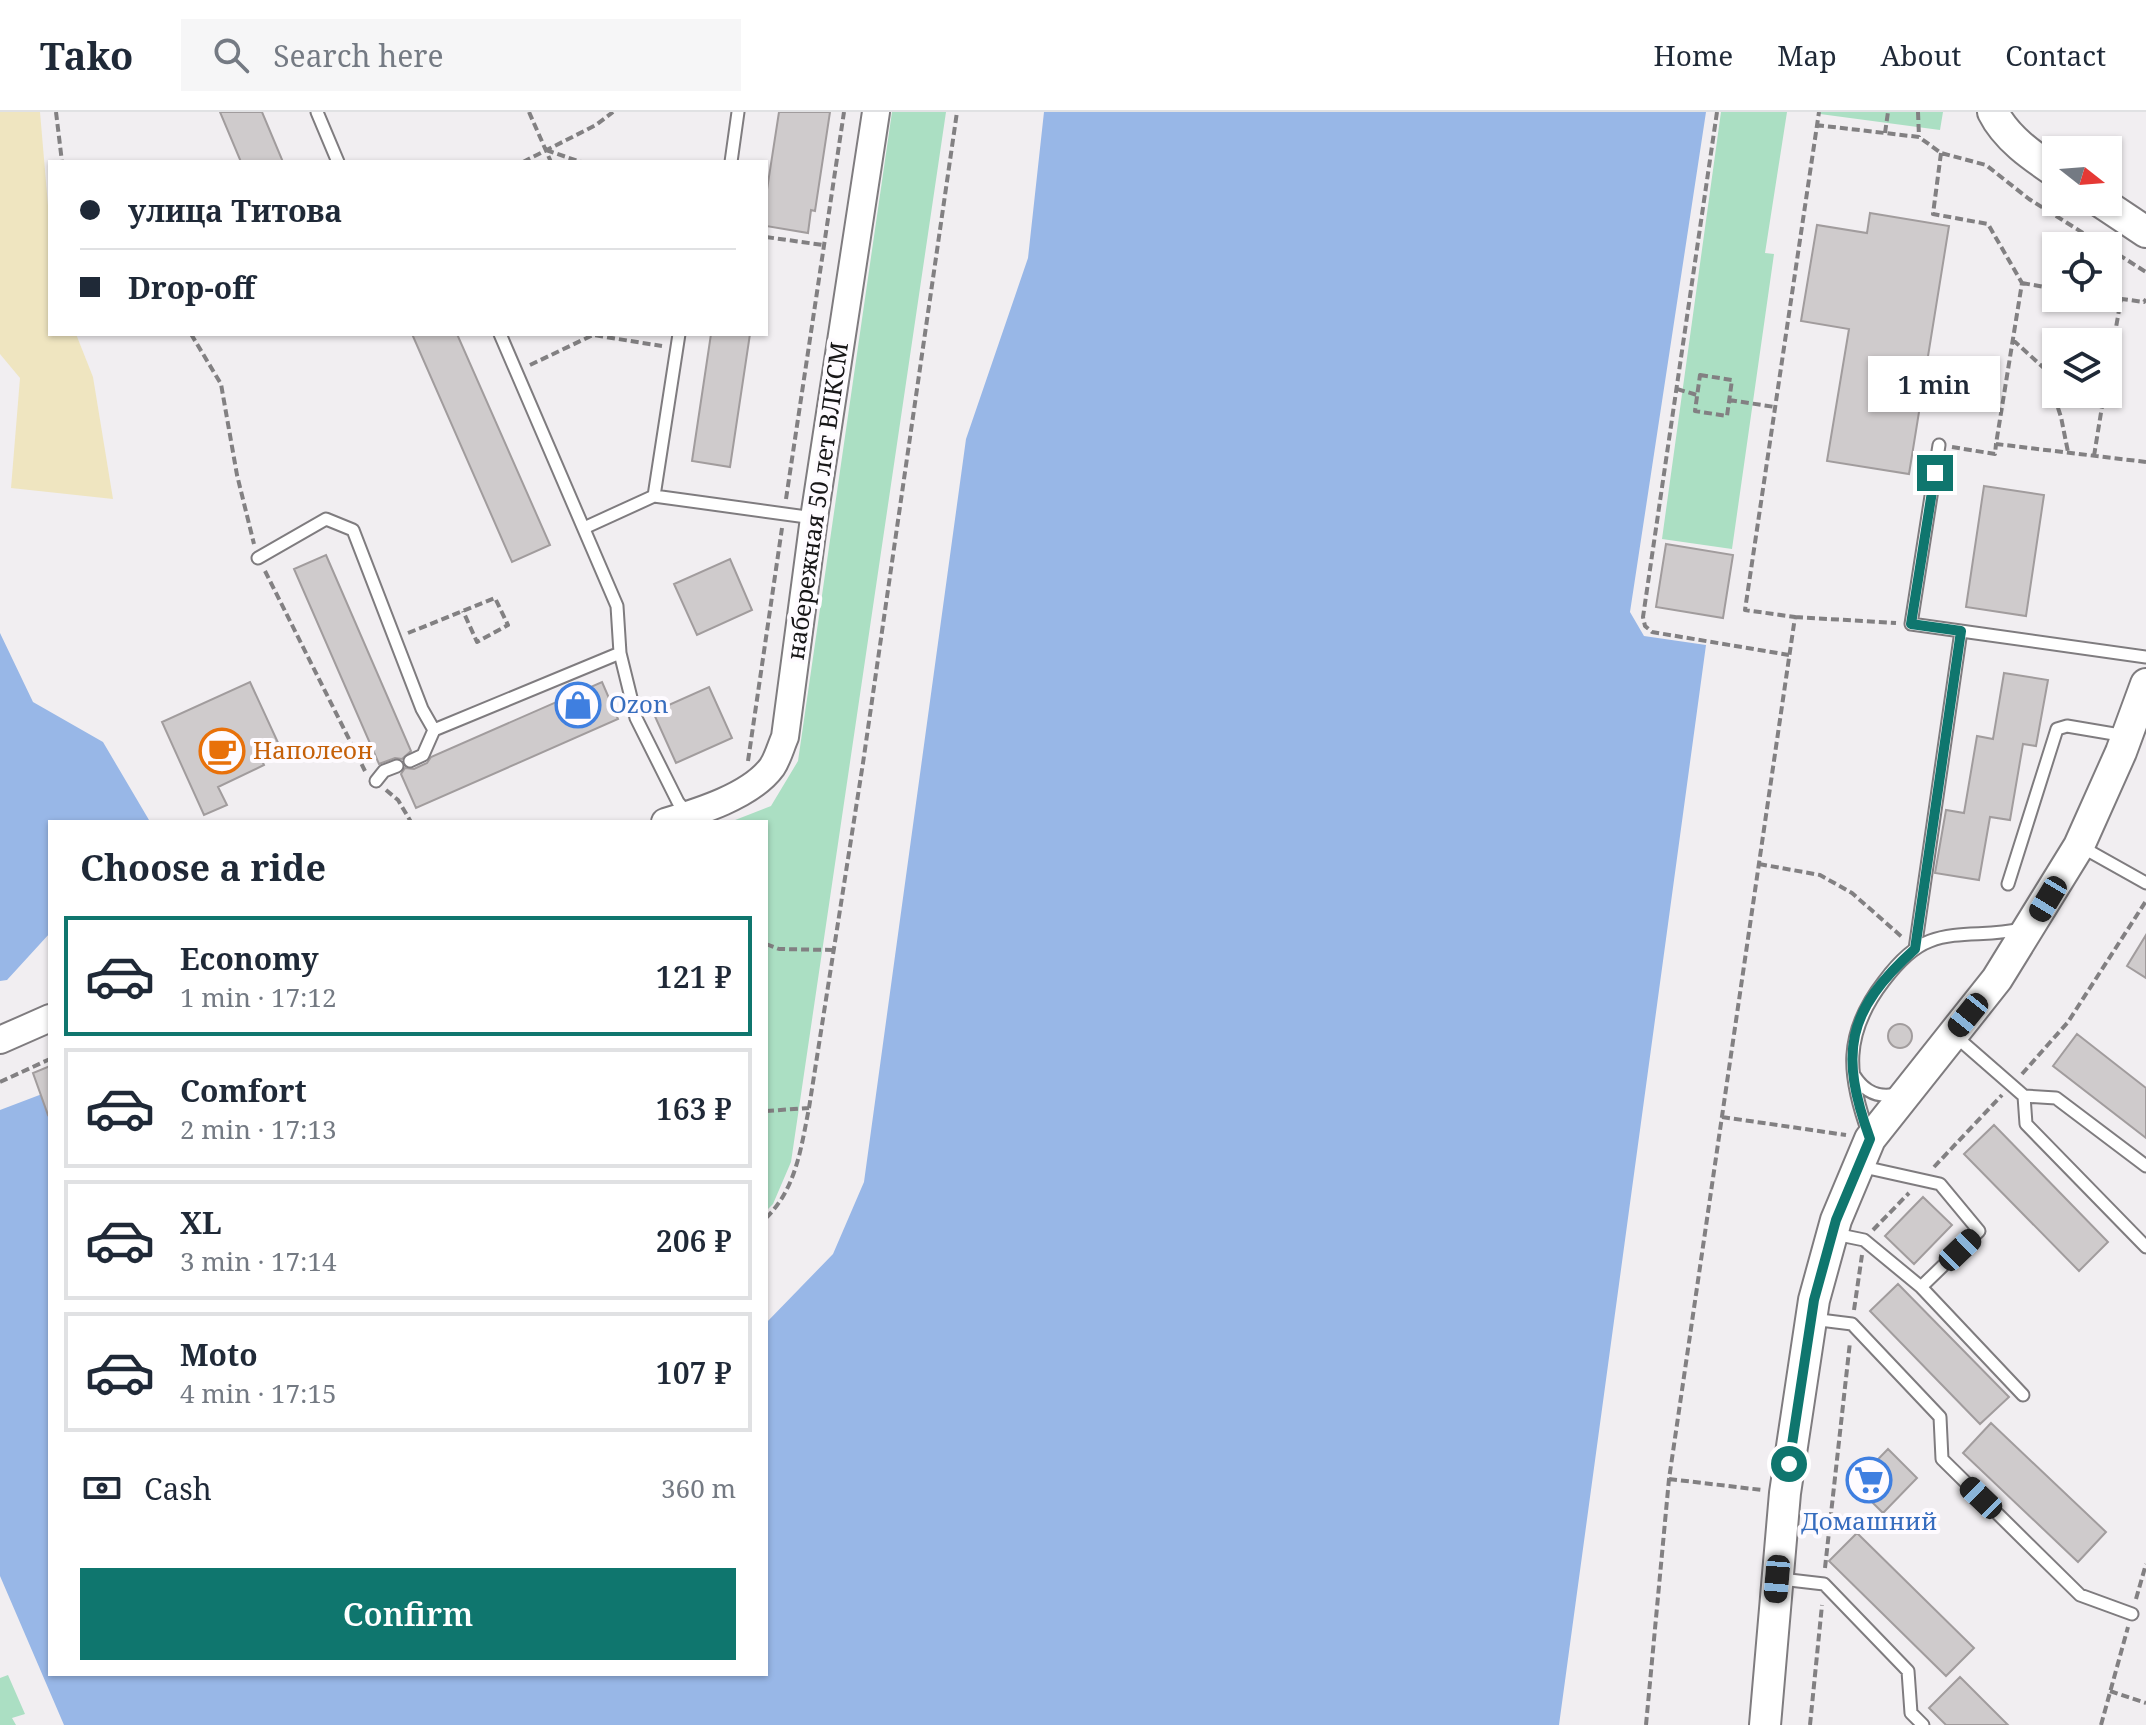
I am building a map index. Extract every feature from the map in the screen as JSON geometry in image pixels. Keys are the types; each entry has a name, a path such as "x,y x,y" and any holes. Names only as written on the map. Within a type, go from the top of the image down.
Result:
{"main road":[{"path":"1993,112 2001,128 2042,163"},
{"path":"2122,216 2146,232"},
{"path":"1765,1725 1785,1493 1811,1319 1832,1234 1864,1152 1907,1091 1997,979 2079,846 2127,737 2146,684"}],"street":[{"name":"набережная 50 лет ВЛКСМ","path":"676,818 752,787 774,765 785,737 814,518 876,112"},
{"path":"0,1040 48,1019"}],"lane":[{"path":"317,112 337,160"},
{"path":"731,160 738,112"},
{"path":"501,336 617,606 620,653 636,718 678,802 676,818"},
{"path":"654,496 679,336"},
{"path":"1939,445 1911,624 2146,657"},
{"path":"584,528 654,496 814,518"},
{"path":"258,558 326,519 353,530 422,709 434,730"},
{"path":"1915,949 1961,631"},
{"path":"410,761 423,755 434,730 620,653"},
{"path":"2008,884 2057,729 2067,726 2127,737"},
{"path":"376,781 384,771 397,766"},
{"path":"2079,846 2146,883"},
{"path":"1921,1287 1979,1231 1940,1184 1864,1152 1851,1051 1859,1023 1872,997 1893,969 1915,949 1931,941 1956,935 2001,934 2032,925"},
{"path":"1953,1033 2024,1096 2056,1098 2146,1166"},
{"path":"1852,1071 1861,1086 1875,1094 1889,1096 1907,1091"},
{"path":"2024,1096 2026,1124 2146,1247"},
{"path":"1832,1234 1864,1240 1921,1287 2023,1395"},
{"path":"1811,1319 1852,1324 1940,1417 1942,1459 2080,1595 2132,1614"},
{"path":"1777,1579 1824,1584 1908,1671 1911,1713 1923,1725"}],"path":[{"path":"56,112 62,160"},
{"path":"529,112 550,160"},
{"path":"527,160 596,125 613,112"},
{"path":"746,772 844,112"},
{"path":"768,1216 780,1205 798,1164 809,1108 863,763 957,112"},
{"path":"1717,112 1643,617 1645,626 1652,632 1789,655"},
{"path":"1819,112 1745,610 1795,617 1911,624"},
{"path":"1885,133 1888,112"},
{"path":"1918,112 1919,137"},
{"path":"1816,125 1919,137 1941,153 1986,165 2029,199 2082,232"},
{"path":"546,150 575,160"},
{"path":"1939,445 1995,454 2022,283 1988,224 1933,214 1941,153"},
{"path":"768,237 823,245"},
{"path":"2122,257 2146,272"},
{"path":"2022,283 2042,287"},
{"path":"2122,299 2144,302 2146,299"},
{"path":"192,336 221,384 237,475 258,558 365,772 398,800 410,820"},
{"path":"516,371 591,336"},
{"path":"599,336 676,349"},
{"path":"2013,340 2045,369 2061,417 2068,453"},
{"path":"1700,375 1732,380 1729,400 1727,416 1695,411 1700,375"},
{"path":"1677,389 1697,395"},
{"path":"1729,400 1775,407"},
{"path":"2094,456 2102,408"},
{"path":"1996,444 2146,462"},
{"path":"395,639 463,611 495,598 508,625 477,642 463,611"},
{"path":"1646,1725 1669,1479 1795,617"},
{"path":"1759,864 1820,875 1852,893 1915,949"},
{"path":"768,945 779,949 833,950"},
{"path":"0,1082 48,1060"},
{"path":"768,1111 809,1108"},
{"path":"1722,1117 1864,1152"},
{"path":"1669,1479 1785,1493"},
{"path":"2101,1725 2146,1564"},
{"path":"2110,1691 2146,1703"}],"green space":[{"path":"892,112 946,112 791,1162 768,1209 768,820 735,820 771,806 798,761"},
{"path":"1721,112 1787,112 1765,253 1774,254 1732,549 1662,539"},
{"path":"1820,112 1943,112 1940,130"},
{"path":"8,1675 25,1714 12,1718 16,1725 0,1725 0,1678"}],"sand":[{"path":"0,112 40,112 48,206 48,336 77,336 93,377 113,499 11,488 20,378 0,354"}],"water":[{"path":"1044,112 1706,112 1630,612 1644,636 1706,645 1559,1725 64,1725 0,1576 0,1110 48,1092 48,1676 768,1676 768,1321 833,1254 864,1182 966,439 1028,258"},
{"path":"0,633 33,702 103,742 149,820 48,820 48,935 7,980 0,981"}],"building":[{"path":"220,112 262,112 282,160 240,160"},
{"path":"779,112 830,112 815,211 811,210 808,233 768,226 768,183"},
{"path":"1870,213 1949,226 1909,474 1827,461 1849,329 1801,321 1817,225 1867,233"},
{"path":"413,336 458,336 550,545 512,562"},
{"path":"711,336 750,336 730,467 692,461"},
{"path":"1984,486 2044,495 2026,616 1966,607"},
{"path":"1666,544 1733,555 1723,618 1656,607"},
{"path":"326,555 411,751 402,759 395,758 379,764 294,569"},
{"path":"730,559 752,610 697,635 674,584"},
{"path":"2004,673 2048,680 2036,746 2023,744 2010,820 1990,817 1979,880 1935,873 1946,810 1964,813 1977,736 1993,739"},
{"name":"Наполеон","path":"250,682 280,747 260,756 264,765 218,787 227,805 204,815 162,722"},
{"path":"602,682 618,719 416,808 401,774 405,768 414,769 427,763 431,757"},
{"path":"709,687 732,738 676,763 653,712"},
{"path":"2146,935 2146,978 2127,966"},
{"path":"1900,1024 1911,1031 1912,1036 1905,1047 1900,1048 1889,1041 1888,1036 1895,1025"},
{"path":"2077,1034 2146,1088 2146,1138 2053,1066"},
{"path":"48,1067 48,1115 33,1073"},
{"path":"1994,1125 2108,1242 2079,1271 1964,1154"},
{"path":"1923,1197 1952,1225 1914,1264 1885,1236"},
{"path":"1898,1284 2009,1397 1980,1424 1870,1311"},
{"path":"1991,1423 2106,1532 2078,1562 1963,1453"},
{"path":"1888,1449 1917,1478 1883,1513 1854,1484"},
{"path":"1857,1533 1974,1648 1946,1676 1829,1561"},
{"path":"1960,1677 2008,1725 1946,1725 1929,1708"}],"place":[{"name":"Ozon","path":"578,705"},
{"name":"Наполеон","path":"222,751"},
{"name":"Домашний","path":"1869,1480"}],"route":[{"path":"1789,1464 1814,1300 1836,1220 1870,1139 1856,1099 1851,1051 1859,1023 1872,997 1893,969 1915,949 1961,631 1911,624 1935,473"}]}
